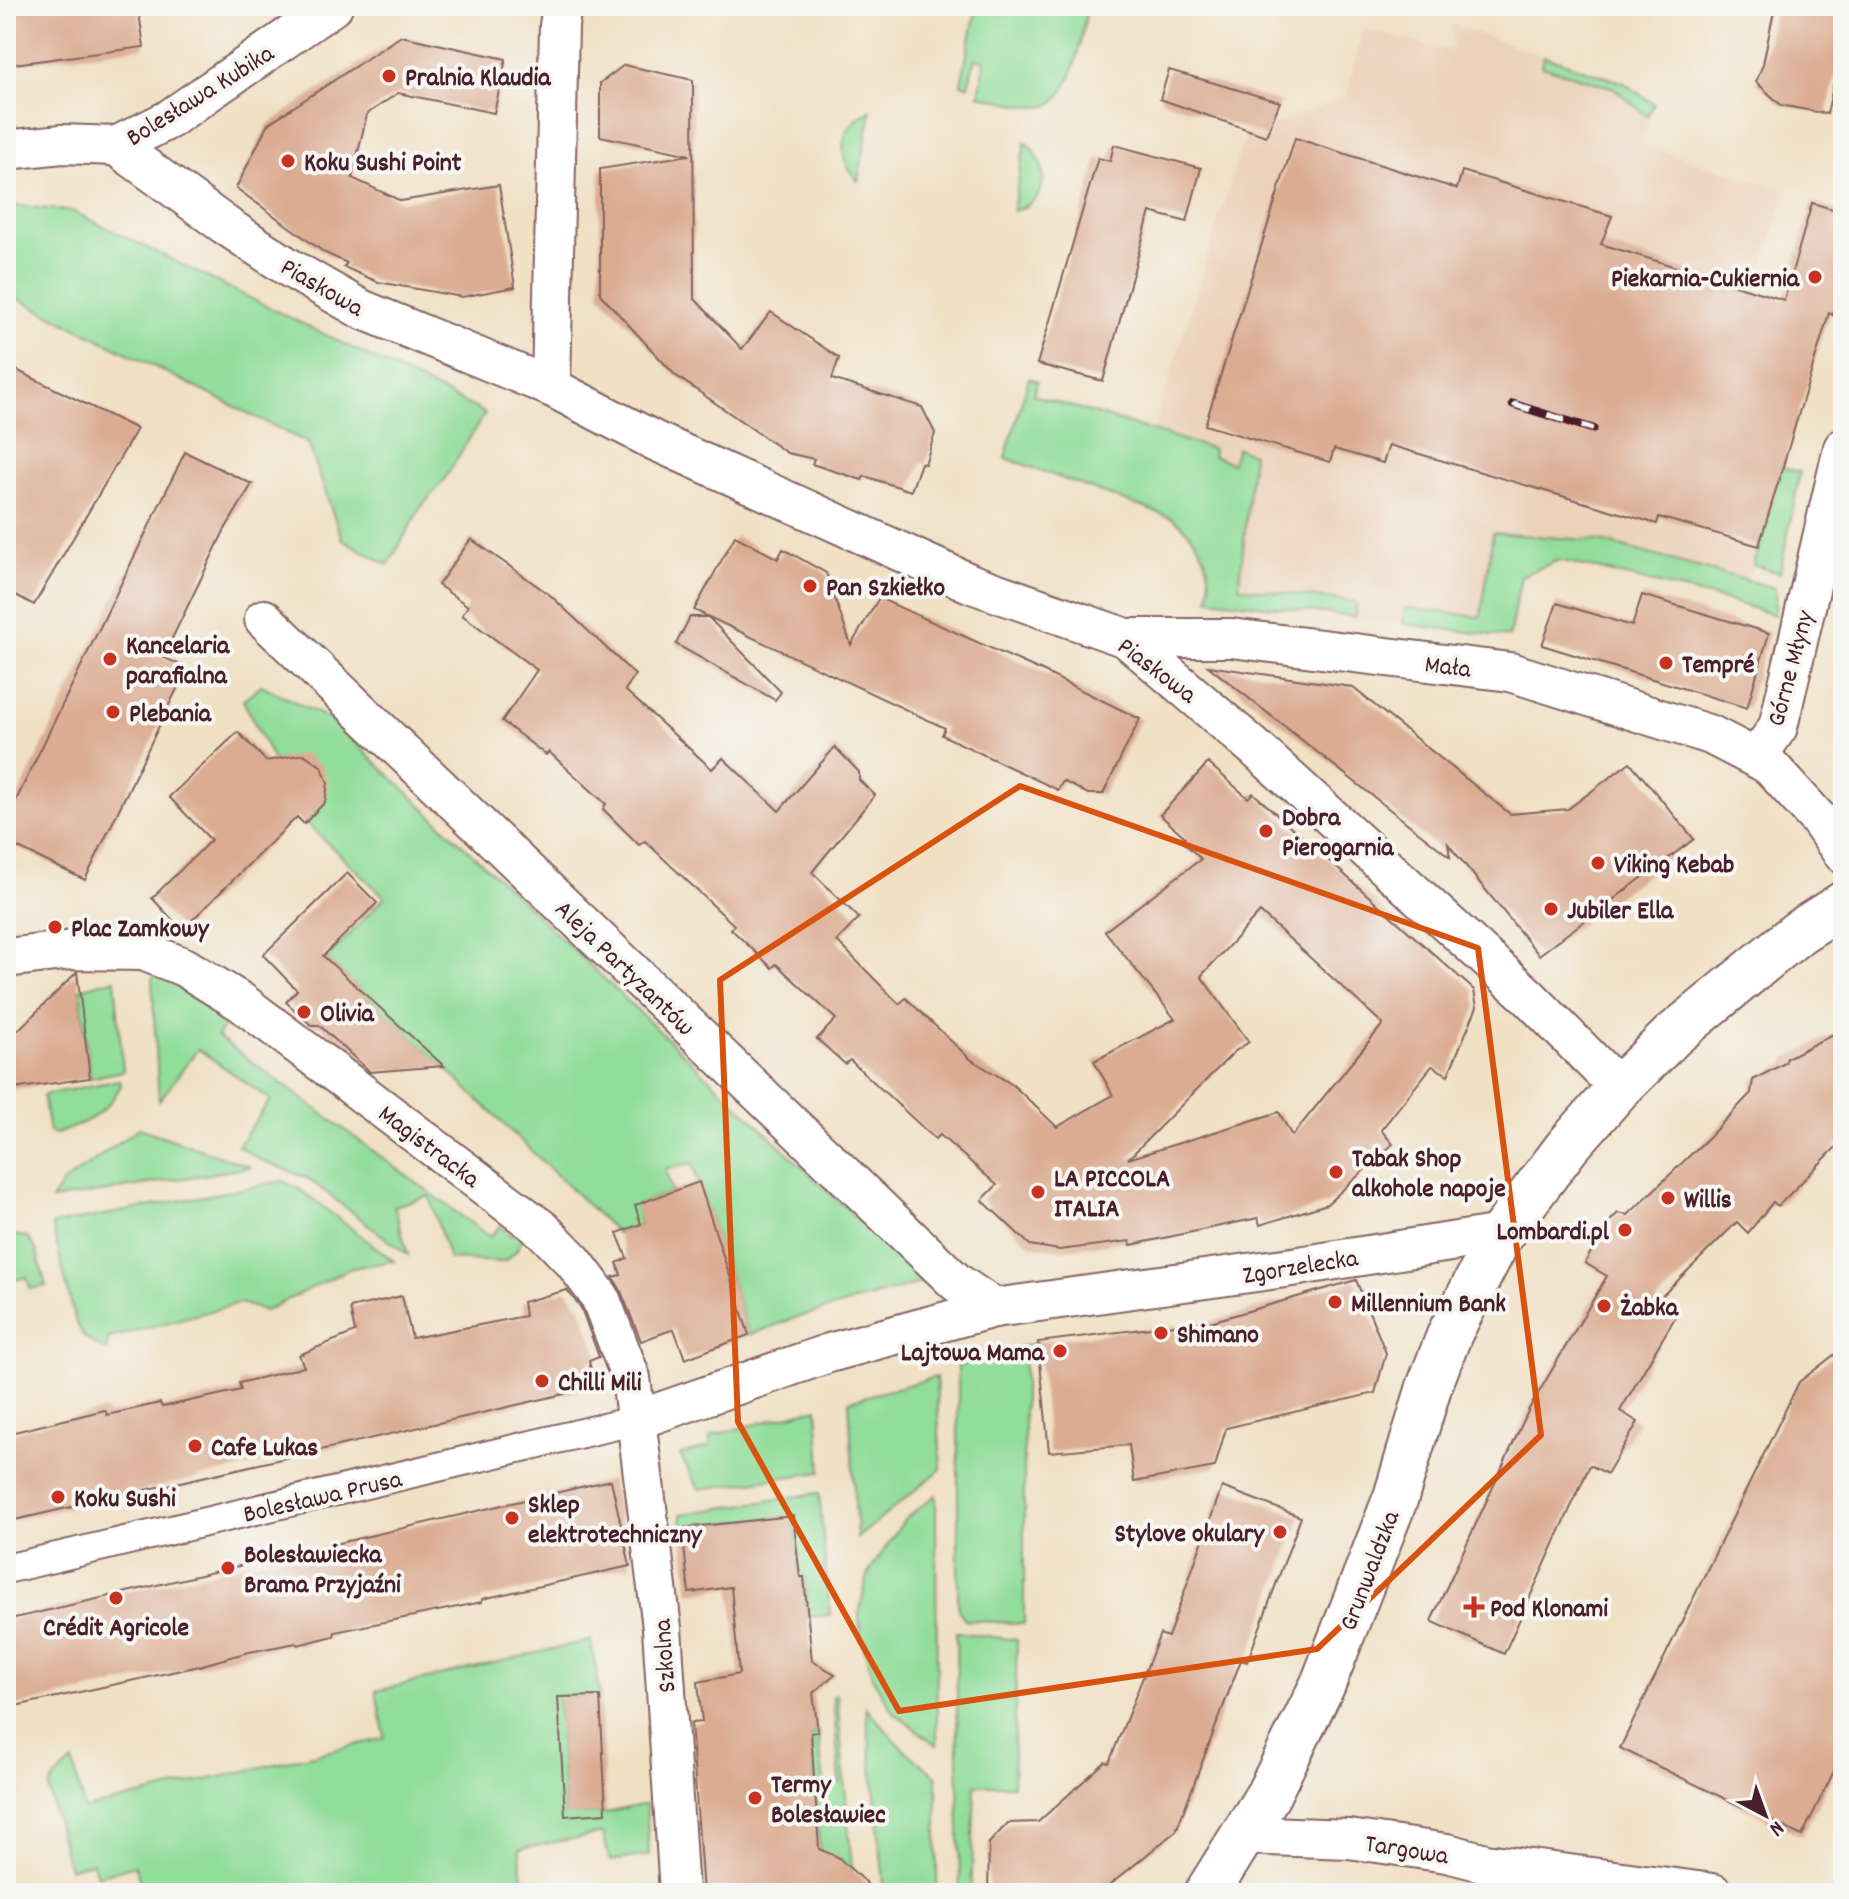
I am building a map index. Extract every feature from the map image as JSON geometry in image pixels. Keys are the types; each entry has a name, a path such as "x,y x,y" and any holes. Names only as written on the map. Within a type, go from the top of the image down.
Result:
{"street":[{"name":"Bolesława Kubika","path":"6,150 62,144 116,146 168,120 333,6"},
{"path":"551,387 559,26 562,6"},
{"name":"Piaskowa","path":"116,146 238,234 361,309 551,387 655,441 972,584 1126,638 1254,747 1529,997 1619,1088"},
{"name":"Górne Młyny","path":"1843,448 1778,727 1757,757 1769,765 1819,820 1843,854"},
{"name":"Aleja Partyzantów","path":"264,619 956,1282 994,1308"},
{"name":"Mała","path":"1126,638 1231,638 1510,672 1711,735 1757,757"},
{"path":"1501,1234 1567,1147 1619,1088 1673,1035 1799,932 1843,904"},
{"name":"Magistracka","path":"6,958 72,950 143,951 172,962 241,1002 543,1230 574,1262 600,1297 631,1378 637,1420"},
{"name":"Zgorzelecka","path":"637,1420 829,1353 994,1308 1292,1267 1501,1234"},
{"name":"Grunwaldzka","path":"1207,1893 1268,1795 1323,1684 1396,1497 1429,1387 1450,1333 1501,1234"},
{"name":"Bolesława Prusa","path":"6,1569 637,1420"},
{"name":"Szkolna","path":"637,1420 662,1628 679,1893"},
{"name":"Targowa","path":"1243,1835 1349,1839 1447,1853 1486,1863 1713,1893"}],"highlighted area":[{"path":"1020,786 1478,948 1541,1435 1317,1649 899,1711 738,1422 720,980"}],"shaded area":[{"path":"1450,24 1624,83 1654,104 1641,144 1787,191 1756,291 1829,313 1740,604 1568,556 1521,576 1509,637 1224,601 1229,506 1151,438 1247,129 1266,136 1270,126 1347,96 1363,29 1453,51"}],"green space":[{"path":"977,6 1088,6 1074,66 1061,94 1052,103 1033,107 979,95 985,61 975,58 968,86 961,84"},
{"path":"1544,56 1624,83 1654,104 1647,116 1614,88 1542,66"},
{"path":"871,111 858,181 846,162 844,142 852,124"},
{"path":"1025,142 1040,161 1043,181 1034,200 1013,211"},
{"path":"6,205 72,211 485,413 444,480 421,507 388,565 342,539 308,443 6,293"},
{"path":"1029,378 1037,381 1033,395 1213,449 1212,456 1232,463 1237,448 1253,454 1239,587 1356,602 1355,617 1209,599 1209,574 1203,553 1190,534 1172,518 1005,458"},
{"path":"1782,467 1800,472 1780,573 1753,565"},
{"path":"1493,533 1601,541 1775,588 1775,615 1559,560 1521,576 1509,637 1403,624 1405,608 1481,617"},
{"path":"261,685 331,720 924,1282 795,1318 749,1335 692,1163 665,1169 672,1192 636,1205 641,1224 617,1233 440,1063 326,959 385,897 260,780 275,764 243,700"},
{"path":"154,975 166,977 226,1023 217,1036 490,1237 500,1226 510,1235 522,1231 517,1249 503,1262 449,1259 429,1196 394,1206 408,1255 307,1178 261,1160 238,1146 270,1100 198,1049 159,1101"},
{"path":"115,979 123,1071 90,1078 80,989"},
{"path":"120,1080 121,1085 115,1096 94,1117 56,1134 49,1132 43,1095"},
{"path":"139,1128 251,1167 51,1200 63,1183"},
{"path":"282,1181 298,1188 394,1261 351,1268 265,1311 240,1303 109,1338 106,1351 84,1337 75,1320 52,1225"},
{"path":"6,1237 27,1237 36,1250 46,1286 30,1289 27,1277 6,1282"},
{"path":"1037,1342 1038,1346 1024,1362 1024,1624 966,1620 958,1610 958,1366"},
{"path":"936,1377 941,1469 857,1538 849,1401"},
{"path":"817,1408 821,1472 699,1489 680,1455 710,1447 710,1436"},
{"path":"819,1493 830,1615 808,1617 793,1516 682,1528 681,1514"},
{"path":"936,1495 937,1745 895,1714 872,1677 861,1637 859,1614 868,1574 905,1519"},
{"path":"956,1632 1017,1640 1013,1785 975,1785 971,1893 960,1893"},
{"path":"591,1640 600,1696 558,1698 565,1815 606,1813 646,1804 649,1855 610,1861 603,1833 519,1849 525,1893 143,1893 135,1865 97,1876 93,1862 69,1869 49,1791 52,1781 73,1762 84,1809 385,1738 376,1691"},
{"path":"837,1695 854,1893 846,1865 836,1857 820,1853 811,1733 818,1732 824,1784 840,1783 833,1696"},
{"path":"866,1707 899,1745 937,1777 937,1893 885,1893"}],"building":[{"path":"6,6 138,6 144,47 6,65"},
{"path":"1775,6 1843,6 1843,41 1827,114 1781,105 1756,82 1763,64"},
{"path":"401,36 506,59 494,113 398,93 367,114 352,178 401,201 499,185 515,287 462,297 378,282 344,267 347,263 325,253 236,188 268,124"},
{"path":"624,65 693,80 694,298 742,349 771,312 839,358 832,379 922,407 935,433 925,464 921,463 911,491 864,476 862,480 812,464 814,459 787,453 675,375 600,294 600,169 690,155 600,136 600,83"},
{"path":"1169,70 1280,102 1266,136 1160,99"},
{"path":"1295,138 1457,189 1462,171 1612,216 1601,244 1784,300 1812,203 1843,212 1843,254 1833,315 1829,313 1759,546 1659,517 1657,524 1389,445 1383,463 1334,449 1330,462 1205,425"},
{"path":"1114,145 1201,168 1187,222 1150,212 1103,381 1037,364 1098,158 1110,161"},
{"path":"6,365 137,429 34,605 6,590"},
{"path":"185,452 252,484 224,531 163,657 187,668 85,880 6,842 6,821"},
{"path":"735,536 778,559 783,549 826,573 851,645 879,598 1140,719 1103,794 1088,794 1063,781 1058,790 942,735 945,728 694,610"},
{"path":"471,539 550,595 635,675 625,690 712,769 723,758 779,811 835,747 859,772 859,780 875,795 812,872 859,918 837,941 899,1004 906,998 970,1059 1013,1085 1057,1127 1113,1095 1094,1061 1175,1019 1105,931 1201,859 1182,841 1185,837 1160,815 1208,763 1248,798 1253,793 1474,990 1477,1007 1448,1075 1432,1066 1381,1130 1393,1144 1327,1204 1260,1225 1258,1218 1131,1245 1130,1241 1059,1250 1030,1245 982,1200 997,1185 940,1135 935,1139 850,1060 845,1064 817,1039 836,1019 776,964 772,968 731,929 734,925 645,841 639,845 603,809 606,804 549,752 546,755 502,721 537,670 462,615 468,606 438,585","holes":["1260,912 1383,1024 1292,1136 1279,1112 1128,1159 1234,1052 1249,1042 1201,976"]},
{"path":"1642,595 1769,633 1747,708 1542,645 1557,603 1632,626"},
{"path":"690,617 708,617 781,692 775,700 676,644"},
{"path":"1208,666 1352,687 1510,814 1568,809 1630,762 1694,839 1539,955 1448,844 1450,857"},
{"path":"238,732 266,761 304,754 322,767 328,783 325,802 304,824 297,817 182,930 152,898 211,840 169,797"},
{"path":"347,873 377,903 323,956 444,1066 370,1072 319,1025 311,1025 286,1002 297,990 263,955"},
{"path":"77,972 90,1078 6,1090 6,1042"},
{"path":"1843,1029 1843,1140 1778,1206 1773,1202 1748,1233 1737,1222 1656,1302 1677,1314 1620,1411 1638,1422 1607,1474 1590,1465 1504,1654 1431,1621 1529,1409 1607,1276 1585,1263 1604,1227 1618,1213 1628,1215 1708,1138 1751,1093 1753,1080"},
{"path":"699,1182 749,1335 685,1359 674,1329 641,1341 613,1277 621,1275 617,1263 627,1258 617,1233 641,1224 635,1205"},
{"path":"1356,1280 1386,1353 1375,1393 1226,1428 1215,1467 1134,1482 1129,1445 1049,1452 1038,1342 1199,1322 1193,1327"},
{"path":"567,1290 581,1308 599,1357 589,1361 595,1387 6,1522 6,1434 105,1410 107,1415 160,1403 162,1407 241,1390 239,1383 304,1367 299,1355 355,1332 350,1308 402,1296 412,1338 525,1316 523,1302"},
{"path":"1843,1348 1843,1753 1802,1836 1620,1748 1799,1382"},
{"path":"611,1480 630,1566 482,1599 482,1602 335,1632 334,1636 298,1645 249,1652 195,1667 6,1708 6,1620"},
{"path":"1222,1487 1301,1517 1247,1662 1241,1660 1176,1831 1100,1893 988,1893 989,1843 1008,1823 1038,1822 1105,1762 1109,1763 1160,1634 1168,1637"},
{"path":"793,1516 800,1577 804,1577 812,1661 835,1674 813,1693 818,1732 811,1733 819,1849 838,1857 877,1893 703,1893 691,1723 702,1722 698,1682 739,1674 731,1587 689,1593 682,1528"},
{"path":"600,1696 606,1813 565,1816 558,1697"}],"railway":[{"path":"1513,404 1593,429"}],"place":[{"name":"Pralnia Klaudia","path":"389,76"},
{"name":"Koku Sushi Point","path":"288,161"},
{"name":"Piekarnia-Cukiernia","path":"1815,277"},
{"name":"Pan Szkiełko","path":"810,586"},
{"name":"Kancelaria parafialna","path":"110,659"},
{"name":"Tempré","path":"1666,663"},
{"name":"Plebania","path":"113,712"},
{"name":"Dobra Pierogarnia","path":"1266,831"},
{"name":"Viking Kebab","path":"1598,863"},
{"name":"Jubiler Ella","path":"1551,909"},
{"name":"Plac Zamkowy","path":"55,927"},
{"name":"Olivia","path":"304,1012"},
{"name":"Tabak Shop alkohole napoje","path":"1336,1172"},
{"name":"LA PICCOLA ITALIA","path":"1038,1192"},
{"name":"Willis","path":"1668,1198"},
{"name":"Lombardi.pl","path":"1625,1230"},
{"name":"Millennium Bank","path":"1335,1302"},
{"name":"Żabka","path":"1604,1306"},
{"name":"Shimano","path":"1161,1333"},
{"name":"Lajtowa Mama","path":"1060,1351"},
{"name":"Chilli Mili","path":"542,1381"},
{"name":"Cafe Lukas","path":"195,1446"},
{"name":"Koku Sushi","path":"58,1497"},
{"name":"Sklep elektrotechniczny","path":"512,1518"},
{"name":"Stylove okulary","path":"1280,1532"},
{"name":"Bolesławiecka Brama Przyjaźni","path":"228,1568"},
{"name":"Crédit Agricole","path":"116,1598"},
{"name":"Pod Klonami","path":"1474,1607"},
{"name":"Termy Bolesławiec","path":"755,1798"}]}
